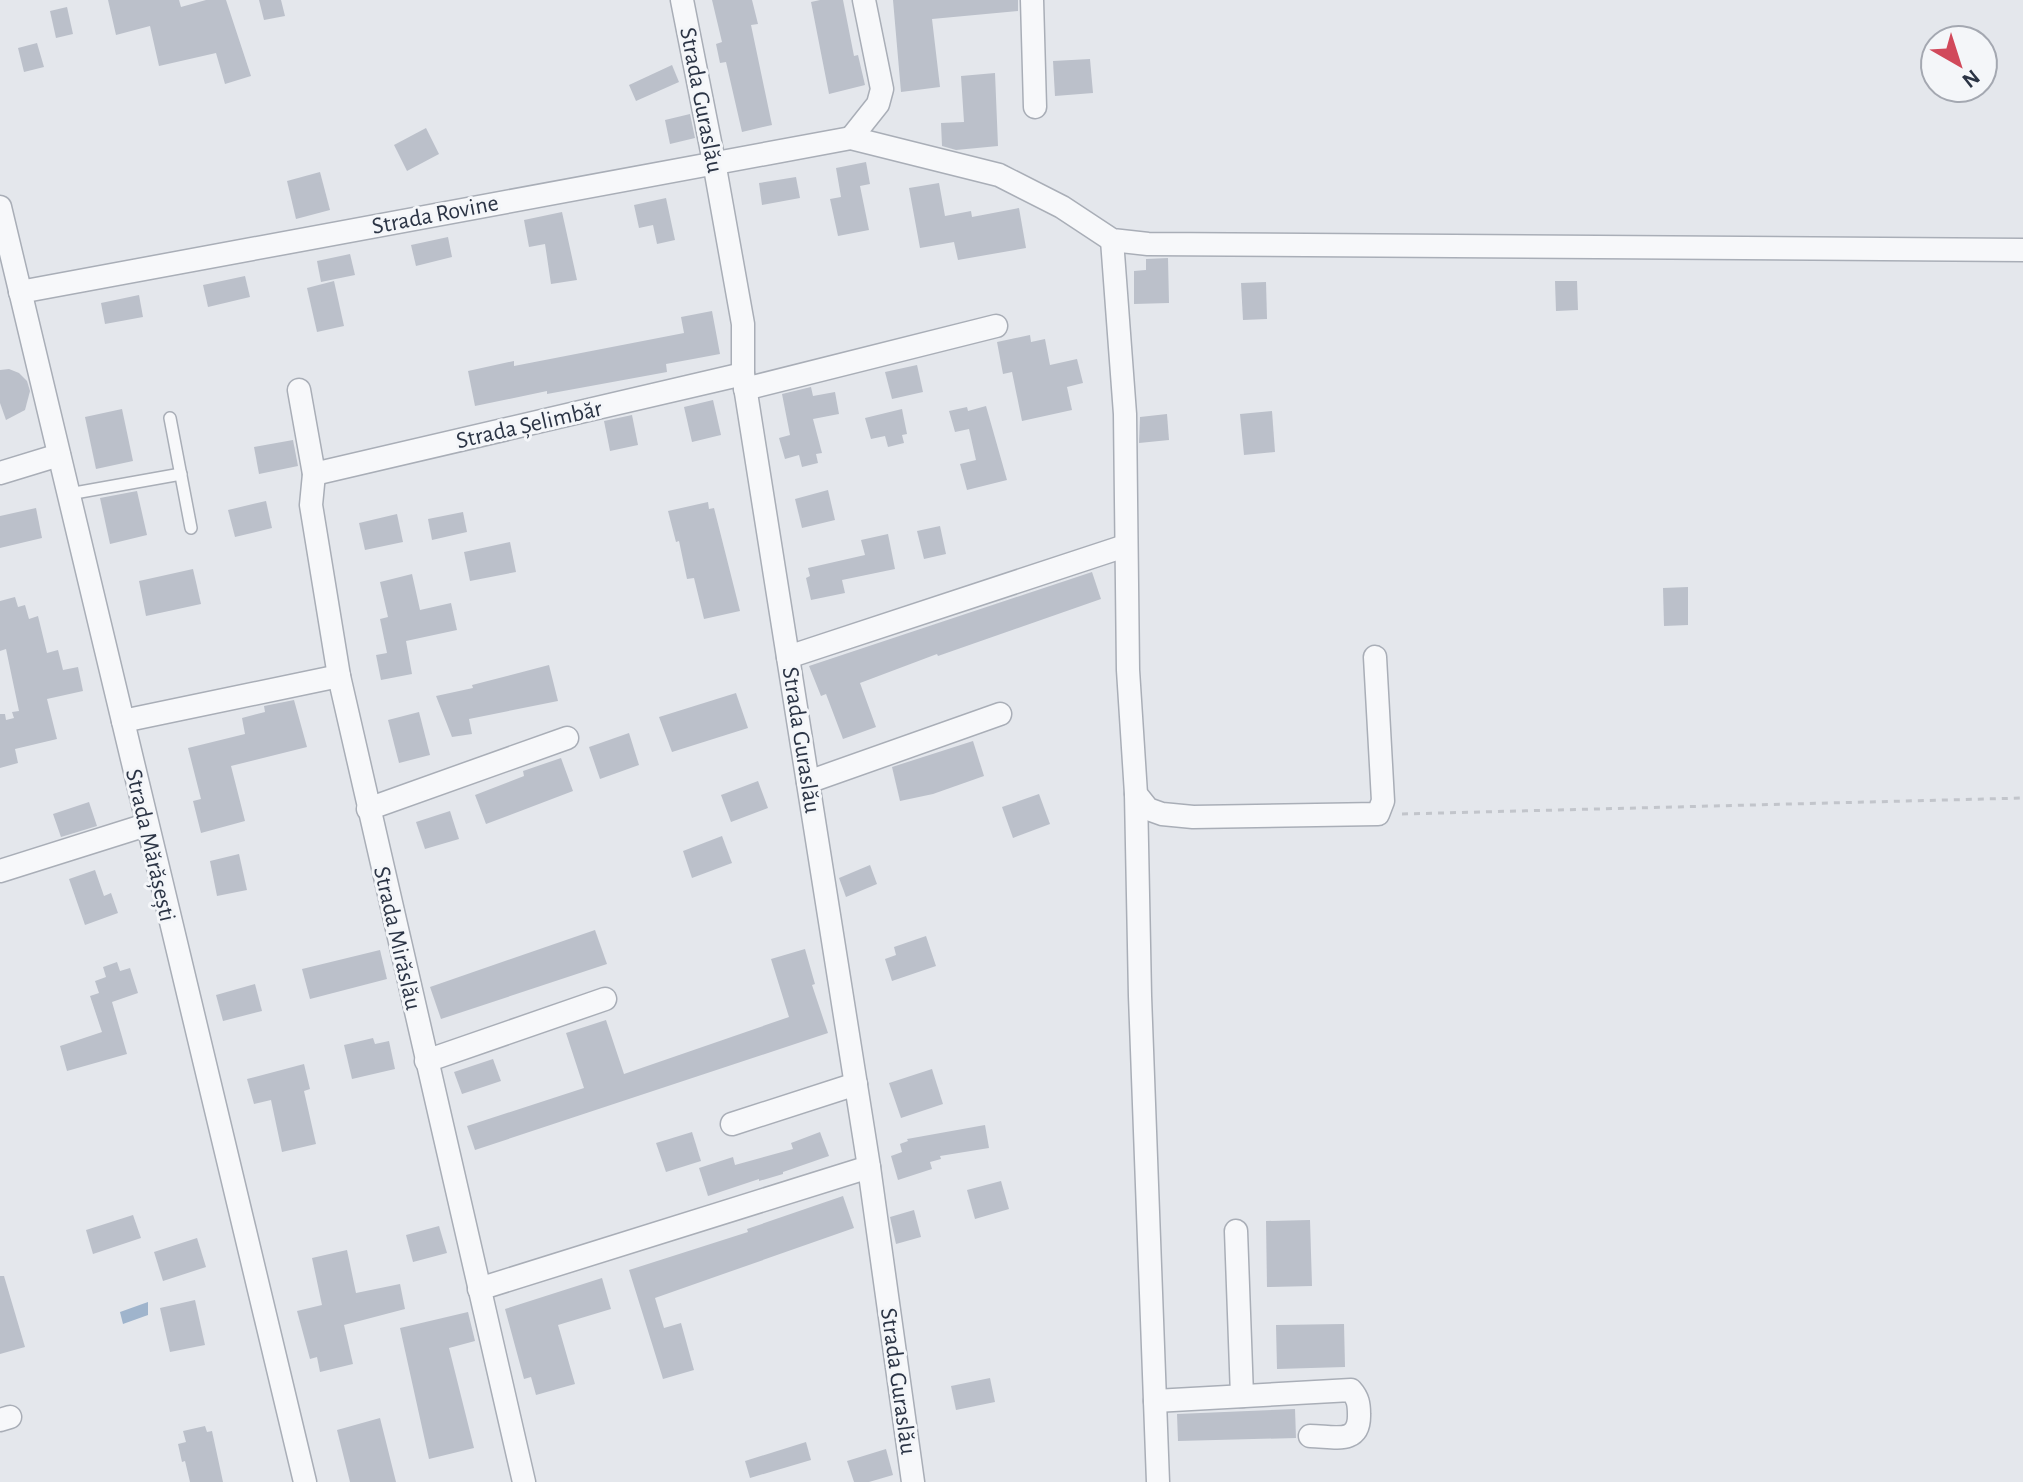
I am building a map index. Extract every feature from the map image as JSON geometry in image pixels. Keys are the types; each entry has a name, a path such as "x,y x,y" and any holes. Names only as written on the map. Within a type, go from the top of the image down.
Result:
{"street":[{"name":"Strada Guraslău","path":"682,0 743,324 744,382 869,1167 913,1482"},
{"path":"864,0 882,89 878,104 851,138 999,175 1062,207 1112,240 1200,246 2023,250"},
{"path":"1032,0 1035,107"},
{"name":"Strada Rovine","path":"20,292 851,138"},
{"name":"Strada Mărășești","path":"0,207 305,1482"},
{"path":"1112,240 1125,414 1129,694 1136,794 1140,996 1158,1482"},
{"name":"Strada Șelimbăr","path":"314,474 996,326"},
{"name":"Strada Mirăslău","path":"299,390 314,474 311,505 339,676 524,1482"},
{"path":"0,473 59,455"},
{"path":"788,657 1125,546"},
{"path":"1136,794 1148,809 1162,814 1193,817 1378,814 1383,801 1375,657"},
{"path":"123,721 339,676"},
{"path":"808,782 1000,714"},
{"path":"368,809 567,738"},
{"path":"0,871 146,825"},
{"path":"426,1061 605,999"},
{"path":"732,1124 856,1084"},
{"path":"479,1289 869,1167"},
{"path":"1236,1231 1242,1396"},
{"path":"1155,1401 1351,1390 1358,1398 1359,1427 1356,1433 1349,1437 1310,1436"}],"lane":[{"path":"170,418 191,528"},
{"path":"69,494 181,474"}],"path":[{"path":"1378,814 2023,798"}],"water":[{"path":"148,1302 148,1315 123,1324 120,1312"}],"building":[{"path":"108,0 179,0 181,7 206,0 226,0 251,76 225,84 216,53 159,66 150,26 116,35"},
{"path":"259,0 281,0 285,16 264,20"},
{"path":"712,0 752,0 758,24 751,25 772,125 742,132 726,62 720,63 716,44 722,42"},
{"path":"843,0 854,56 858,55 865,85 829,94 811,2"},
{"path":"893,0 1018,0 1018,11 932,19 940,87 901,92"},
{"path":"67,7 73,34 56,38 50,11"},
{"path":"37,43 44,67 24,72 18,48"},
{"path":"1090,59 1093,93 1055,96 1053,61"},
{"path":"672,65 679,82 636,101 629,85"},
{"path":"995,73 998,146 956,150 942,146 941,123 964,122 961,76"},
{"path":"690,114 695,138 670,144 665,120"},
{"path":"426,128 439,154 407,171 394,145"},
{"path":"866,162 870,184 860,186 869,230 838,236 830,199 841,197 836,168"},
{"path":"320,172 330,210 296,219 287,181"},
{"path":"796,177 800,198 762,205 759,183"},
{"path":"939,183 945,216 971,211 972,217 1019,208 1026,248 958,260 954,242 920,248 909,188"},
{"path":"666,198 675,240 657,244 653,225 639,228 634,205"},
{"path":"562,212 577,280 551,284 545,244 529,247 524,220"},
{"path":"448,237 452,257 416,266 411,245"},
{"path":"350,254 355,275 321,282 317,261"},
{"path":"1168,258 1169,303 1134,304 1134,271 1146,270 1146,259"},
{"path":"245,276 250,297 208,307 203,285"},
{"path":"334,281 344,326 317,332 307,288"},
{"path":"1555,281 1577,281 1578,310 1556,311"},
{"path":"1266,282 1267,319 1243,320 1241,283"},
{"path":"139,295 143,317 105,324 101,303"},
{"path":"712,311 720,354 666,364 667,372 475,406 468,371 514,361 514,366 684,333 681,317"},
{"path":"1030,335 1031,342 1045,339 1050,365 1077,359 1083,383 1067,387 1072,410 1022,421 1012,372 1003,374 997,342"},
{"path":"917,365 923,392 892,399 885,372"},
{"path":"9,369 27,381 30,391 25,410 6,420 0,403 0,370"},
{"path":"811,387 813,396 835,392 839,414 813,419 822,453 816,454 818,463 802,467 799,455 785,459 779,438 790,435 782,394"},
{"path":"713,400 721,435 692,442 684,407"},
{"path":"986,406 1007,480 967,490 960,464 976,460 969,429 955,432 949,411 967,407 968,411"},
{"path":"122,409 133,461 96,469 85,417"},
{"path":"902,409 907,434 902,435 904,443 888,447 885,436 871,439 865,418"},
{"path":"1272,411 1275,452 1244,455 1240,414"},
{"path":"1167,414 1169,440 1139,443 1140,417"},
{"path":"632,415 638,445 610,451 604,421"},
{"path":"293,440 298,466 259,474 254,447"},
{"path":"828,490 835,520 802,528 795,499"},
{"path":"137,491 147,535 110,544 100,498"},
{"path":"266,501 272,528 235,537 228,510"},
{"path":"708,502 709,509 714,508 740,611 704,619 694,578 687,579 679,541 676,542 668,511"},
{"path":"36,508 42,538 0,548 0,516"},
{"path":"463,512 467,532 432,540 428,519"},
{"path":"397,514 403,542 365,550 359,523"},
{"path":"940,526 946,554 924,559 917,531"},
{"path":"888,534 895,569 842,580 845,593 811,600 806,578 810,576 808,568 865,555 861,540"},
{"path":"510,542 516,572 470,581 464,552"},
{"path":"193,569 201,604 146,616 139,581"},
{"path":"1092,572 1101,599 860,683 876,727 843,739 826,694 821,696 809,666"},
{"path":"412,574 420,610 451,603 457,630 406,641 412,674 381,680 376,655 387,653 380,619 388,617 380,582"},
{"path":"1688,587 1688,625 1664,626 1663,588"},
{"path":"15,597 18,607 25,605 29,619 38,616 47,653 58,650 63,670 78,667 83,691 47,699 57,739 15,749 18,763 0,768 0,714 5,714 6,720 14,718 12,712 19,711 6,649 0,651 0,601"},
{"path":"549,665 558,701 469,719 472,734 452,737 436,696"},
{"path":"736,693 748,728 672,752 659,717"},
{"path":"294,700 307,747 231,766 245,821 201,833 193,801 201,799 188,748 245,734 242,718 265,712 264,706"},
{"path":"419,712 430,755 399,763 388,720"},
{"path":"629,733 639,765 600,779 589,747"},
{"path":"973,741 984,776 933,794 900,801 892,767"},
{"path":"561,758 573,791 486,824 475,795 524,776 523,771"},
{"path":"758,781 768,808 731,822 721,795"},
{"path":"1039,794 1050,824 1013,838 1002,807"},
{"path":"89,802 97,826 61,837 53,814"},
{"path":"450,811 459,839 425,849 416,822"},
{"path":"722,836 732,863 692,878 683,851"},
{"path":"239,854 247,890 217,896 210,861"},
{"path":"870,865 877,884 846,897 839,878"},
{"path":"95,870 104,896 111,893 118,913 85,925 69,879"},
{"path":"595,930 607,964 441,1019 430,987"},
{"path":"926,936 936,966 892,981 885,959 896,955 894,947"},
{"path":"805,949 815,984 812,985 828,1033 475,1150 467,1126 584,1088 566,1033 606,1020 624,1074 789,1017 771,959"},
{"path":"380,950 387,979 310,999 302,969"},
{"path":"117,962 120,971 130,968 138,993 112,1002 127,1054 67,1071 60,1046 102,1032 90,996 99,993 95,981 106,977 103,967"},
{"path":"255,984 262,1011 223,1021 216,995"},
{"path":"373,1038 375,1044 389,1041 395,1069 352,1079 344,1045"},
{"path":"493,1059 501,1081 462,1094 454,1072"},
{"path":"304,1064 310,1089 304,1091 316,1144 282,1152 271,1100 254,1104 247,1079"},
{"path":"932,1069 943,1104 901,1118 889,1083"},
{"path":"985,1125 989,1148 940,1156 941,1159 930,1162 932,1169 898,1180 891,1156 902,1152 900,1144 907,1139"},
{"path":"692,1132 701,1161 666,1172 656,1143"},
{"path":"820,1132 829,1156 783,1174 708,1196 699,1168 733,1157 735,1165 793,1149 791,1143"},
{"path":"1001,1181 1009,1209 975,1219 967,1190"},
{"path":"843,1196 854,1228 655,1298 664,1328 681,1323 694,1370 663,1379 629,1270 748,1232 747,1229"},
{"path":"914,1210 921,1237 896,1244 890,1217"},
{"path":"133,1215 141,1238 93,1254 86,1230"},
{"path":"1310,1220 1312,1286 1267,1287 1266,1221"},
{"path":"439,1226 447,1253 413,1262 406,1235"},
{"path":"197,1238 206,1267 163,1281 154,1252"},
{"path":"347,1250 356,1293 400,1284 405,1309 344,1325 353,1364 320,1372 317,1357 310,1359 297,1311 322,1305 312,1258"},
{"path":"0,1276 4,1276 25,1347 0,1354"},
{"path":"602,1278 611,1309 558,1325 575,1384 536,1395 531,1377 524,1379 505,1309"},
{"path":"195,1300 205,1345 170,1352 160,1308"},
{"path":"468,1312 475,1341 449,1348 474,1448 429,1459 400,1328"},
{"path":"1344,1324 1345,1367 1277,1369 1276,1325"},
{"path":"990,1378 995,1402 956,1410 951,1386"},
{"path":"1295,1409 1296,1438 1178,1441 1177,1414"},
{"path":"380,1418 396,1482 350,1482 337,1430"},
{"path":"205,1426 207,1432 212,1431 223,1482 190,1482 185,1461 182,1462 178,1444 186,1442 183,1431"},
{"path":"806,1442 811,1460 750,1478 745,1461"},
{"path":"886,1449 893,1475 869,1482 854,1482 847,1461"}]}
